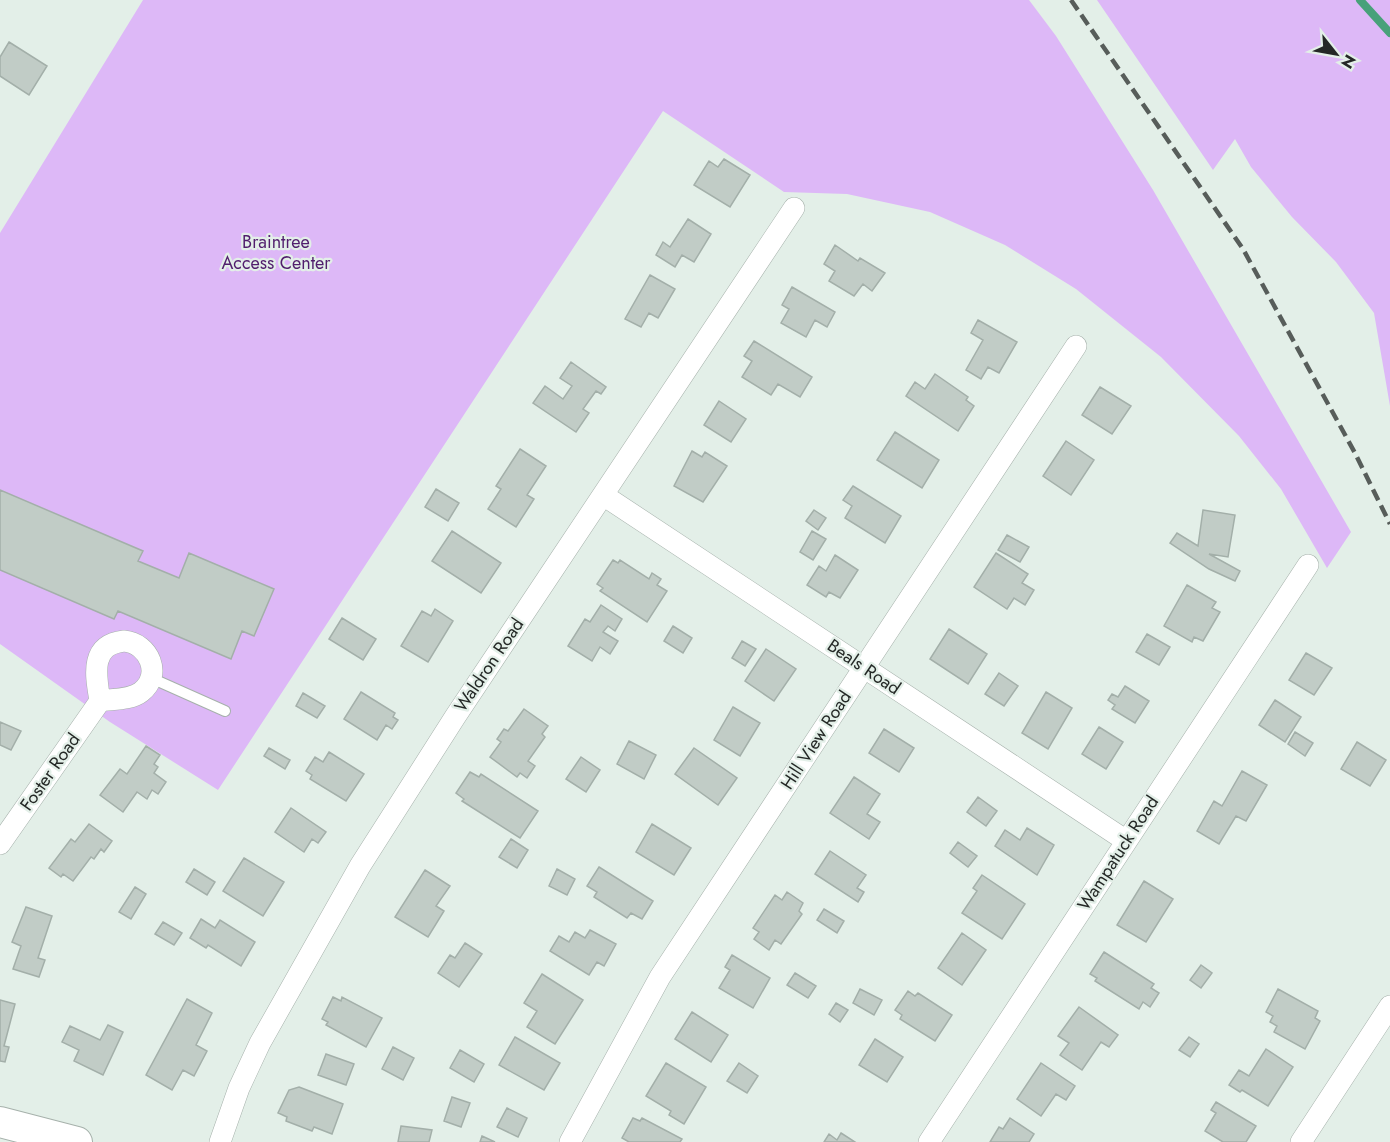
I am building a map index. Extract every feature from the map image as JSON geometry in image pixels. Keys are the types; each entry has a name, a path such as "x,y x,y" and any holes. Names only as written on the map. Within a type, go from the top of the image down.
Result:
{"main road":[{"path":"0,1122 77,1142"}],"street":[{"name":"Waldron Road","path":"220,1142 239,1088 260,1042 342,896 431,753 794,208"},
{"name":"Hill View Road","path":"570,1142 660,976 1076,346"},
{"name":"Beals Road","path":"603,495 1125,840"},
{"name":"Wampatuck Road","path":"929,1142 1036,981 1125,840 1308,565"},
{"path":"129,641 143,649 152,663 151,678 143,691 134,696 100,701 96,663 110,645 129,641"},
{"name":"Foster Road","path":"0,843 100,701"},
{"path":"1301,1142 1390,1006"}],"lane":[{"path":"151,678 225,711"}],"green space":[{"name":"Braintree Access Center","path":"143,0 1029,0 1056,36 1153,190 1351,532 1327,568 1281,489 1239,436 1161,357 1076,289 1005,245 930,212 847,194 784,192 663,111 218,790 110,722 0,644 0,233"},
{"path":"1097,0 1390,0 1390,406 1374,313 1336,262 1292,217 1251,167 1235,139 1213,170"}],"building":[{"path":"9,42 47,66 29,95 0,76 0,57"},
{"path":"724,159 750,175 730,207 694,185 709,161 718,167"},
{"path":"688,219 711,234 694,262 682,255 675,267 656,255 663,242 670,247"},
{"path":"835,245 858,261 860,258 885,273 872,291 863,284 854,296 829,281 835,271 824,264"},
{"path":"650,275 675,289 658,318 649,313 641,327 625,319"},
{"path":"792,287 835,312 827,327 815,320 806,337 781,323 789,309 782,305"},
{"path":"978,320 1017,342 999,373 988,367 981,379 966,370 983,340 971,333"},
{"path":"754,341 812,377 800,397 778,384 771,395 742,377 752,361 744,356"},
{"path":"571,362 606,387 601,394 596,391 583,409 589,413 576,432 533,403 545,386 563,399 572,386 560,378"},
{"path":"935,374 968,397 966,400 974,406 958,431 906,396 915,382 925,389"},
{"path":"1100,387 1131,406 1112,434 1082,415"},
{"path":"719,401 746,419 731,442 704,425"},
{"path":"895,432 939,460 922,488 877,460"},
{"path":"1066,441 1094,460 1071,495 1043,476"},
{"path":"520,449 546,466 527,495 534,499 516,527 488,509 501,489 496,486"},
{"path":"692,451 702,457 705,452 727,466 703,502 674,486"},
{"path":"853,486 901,516 885,543 845,518 852,506 843,500"},
{"path":"436,489 459,503 448,521 425,507"},
{"path":"0,490 143,551 138,561 179,578 189,553 274,589 254,636 242,631 231,659 118,611 114,619 0,570"},
{"path":"814,510 826,518 818,530 806,521"},
{"path":"1203,510 1235,515 1228,557 1209,554 1240,571 1235,581 1209,569 1170,543 1177,533 1198,546"},
{"path":"452,531 501,563 481,593 432,561"},
{"path":"812,531 826,539 813,560 800,552"},
{"path":"1007,535 1029,547 1020,562 998,550"},
{"path":"996,553 1028,574 1022,583 1034,590 1025,605 1014,598 1007,609 974,587"},
{"path":"835,555 858,570 840,598 829,592 826,597 807,585 819,566 826,571"},
{"path":"613,560 618,563 620,560 649,579 652,573 661,579 657,585 667,591 647,622 600,591 603,588 597,584"},
{"path":"1187,585 1216,602 1212,608 1220,612 1203,641 1194,637 1192,642 1164,626"},
{"path":"601,605 622,619 615,631 608,626 603,632 618,641 610,654 600,647 592,661 568,646 585,619 590,622"},
{"path":"435,609 453,621 428,662 401,646 422,611 431,616"},
{"path":"342,618 376,639 363,660 329,639"},
{"path":"673,626 692,638 683,653 664,641"},
{"path":"949,629 987,654 968,684 930,659"},
{"path":"1147,634 1170,647 1159,665 1136,652"},
{"path":"742,641 756,649 745,666 732,658"},
{"path":"766,649 796,669 774,701 745,681"},
{"path":"1306,653 1332,668 1314,695 1289,680"},
{"path":"999,673 1018,686 1004,706 985,694"},
{"path":"1125,686 1149,701 1135,723 1112,709 1115,705 1108,700 1112,694 1118,697"},
{"path":"361,692 395,713 393,717 398,720 392,729 386,725 377,740 344,719"},
{"path":"1046,692 1072,708 1048,749 1022,733"},
{"path":"303,693 325,706 317,718 296,706"},
{"path":"1275,700 1301,717 1285,742 1259,725"},
{"path":"733,707 760,723 740,756 714,740"},
{"path":"524,709 548,726 542,734 545,737 528,761 535,766 527,778 520,773 517,777 490,757 501,742 497,739 504,729 508,731"},
{"path":"0,722 21,731 11,750 0,745"},
{"path":"1099,727 1123,742 1106,769 1082,754"},
{"path":"884,729 914,748 899,772 869,753"},
{"path":"1295,732 1313,743 1305,756 1288,744"},
{"path":"629,741 656,755 644,779 617,764"},
{"path":"1357,742 1386,760 1370,786 1341,769"},
{"path":"146,746 160,755 154,764 158,767 154,773 166,782 158,794 152,790 147,799 137,792 123,812 100,795 120,769 127,774"},
{"path":"269,748 290,760 285,769 264,756"},
{"path":"694,748 737,778 718,805 675,774"},
{"path":"329,752 364,774 346,801 310,779 312,775 306,771 315,757 323,762"},
{"path":"581,757 600,770 586,792 566,779"},
{"path":"1242,771 1267,785 1246,821 1236,816 1219,844 1197,831 1214,801 1222,806"},
{"path":"470,772 479,777 481,774 538,811 520,838 462,801 464,799 456,793"},
{"path":"854,777 880,794 867,814 880,822 869,839 830,813"},
{"path":"978,797 997,811 986,826 967,812"},
{"path":"291,808 326,832 318,843 312,839 304,852 275,832"},
{"path":"89,824 112,841 104,852 101,849 94,859 91,857 73,881 63,874 61,877 49,868 71,839 75,842"},
{"path":"652,824 691,848 674,875 636,852"},
{"path":"1027,828 1054,845 1037,875 995,846 1005,830 1020,840"},
{"path":"511,839 528,850 517,868 499,857"},
{"path":"958,842 977,856 968,867 950,853"},
{"path":"830,851 866,875 857,888 864,892 858,902 815,874"},
{"path":"244,858 284,882 263,916 223,891"},
{"path":"599,867 653,901 642,919 631,913 627,918 594,897 597,892 587,886"},
{"path":"194,869 215,882 207,895 186,882"},
{"path":"557,869 575,879 567,895 549,886"},
{"path":"425,870 450,886 436,906 444,911 428,937 395,917"},
{"path":"982,875 1025,904 1002,939 962,913 977,891 973,888"},
{"path":"1144,881 1173,899 1146,942 1117,925"},
{"path":"135,887 146,894 131,919 119,912"},
{"path":"787,892 803,903 799,911 802,914 781,944 775,940 769,950 754,939 759,932 753,928 775,895 782,900"},
{"path":"26,907 52,916 38,958 45,960 39,977 13,969 21,946 12,942"},
{"path":"824,909 844,921 837,933 817,920"},
{"path":"201,919 215,928 220,920 255,942 241,966 208,945 206,948 190,938"},
{"path":"163,922 182,933 174,945 155,934"},
{"path":"590,930 616,944 604,966 597,962 589,975 550,951 559,936 569,942 575,932 585,938"},
{"path":"962,933 986,950 962,985 938,968"},
{"path":"465,943 482,954 459,987 438,973 450,955 455,958"},
{"path":"1104,952 1154,984 1151,988 1159,993 1150,1007 1143,1002 1139,1009 1095,981 1097,978 1090,974"},
{"path":"732,955 770,978 753,1008 719,988 730,970 725,967"},
{"path":"1201,965 1212,973 1201,988 1190,980"},
{"path":"795,973 816,986 808,998 787,985"},
{"path":"542,974 583,1000 555,1044 527,1027 537,1011 524,1003"},
{"path":"860,989 882,1000 874,1015 853,1003"},
{"path":"1278,989 1318,1011 1315,1018 1320,1021 1305,1049 1274,1032 1277,1026 1270,1022 1273,1016 1266,1012"},
{"path":"908,991 915,996 918,993 952,1015 935,1041 900,1019 902,1015 895,1010"},
{"path":"333,997 341,1001 342,997 382,1018 366,1047 326,1025 328,1022 322,1019"},
{"path":"187,999 212,1013 196,1045 207,1051 194,1076 183,1070 172,1090 146,1075"},
{"path":"0,1000 15,1004 4,1046 9,1047 5,1062 0,1061"},
{"path":"836,1003 848,1010 840,1022 829,1014"},
{"path":"1079,1007 1118,1035 1109,1047 1101,1042 1082,1070 1060,1055 1069,1043 1058,1036"},
{"path":"692,1012 728,1035 711,1062 675,1039"},
{"path":"108,1025 123,1032 103,1075 74,1061 79,1050 62,1042 70,1026 100,1040"},
{"path":"515,1037 560,1063 544,1090 499,1065"},
{"path":"1189,1037 1199,1044 1190,1057 1179,1050"},
{"path":"875,1039 903,1057 887,1082 859,1065"},
{"path":"393,1047 414,1058 403,1080 382,1069"},
{"path":"1266,1049 1293,1067 1268,1106 1229,1085 1239,1070 1249,1076"},
{"path":"460,1050 484,1064 474,1082 450,1068"},
{"path":"326,1054 354,1064 346,1085 318,1075"},
{"path":"666,1063 706,1087 684,1124 669,1115 671,1111 646,1096"},
{"path":"739,1063 758,1076 747,1093 727,1081"},
{"path":"1041,1063 1075,1086 1066,1100 1056,1094 1041,1116 1017,1099"},
{"path":"299,1087 343,1104 332,1134 314,1127 312,1131 286,1121 287,1117 278,1113 289,1090"},
{"path":"452,1097 470,1103 461,1127 444,1121"},
{"path":"1216,1102 1256,1126 1246,1142 1223,1142 1205,1131 1216,1113 1211,1110"},
{"path":"507,1108 527,1118 518,1137 497,1127"},
{"path":"633,1118 640,1121 642,1118 682,1139 680,1142 629,1142 622,1138"},
{"path":"1010,1118 1034,1134 1029,1142 990,1142 999,1127 1003,1129"},
{"path":"401,1126 432,1130 429,1142 398,1142"},
{"path":"841,1133 855,1142 824,1142 829,1134 837,1140"},
{"path":"482,1136 495,1142 480,1142"}],"waterway":[{"path":"1360,0 1390,33"}],"railway":[{"path":"1071,0 1243,249 1355,453 1390,524"}]}
